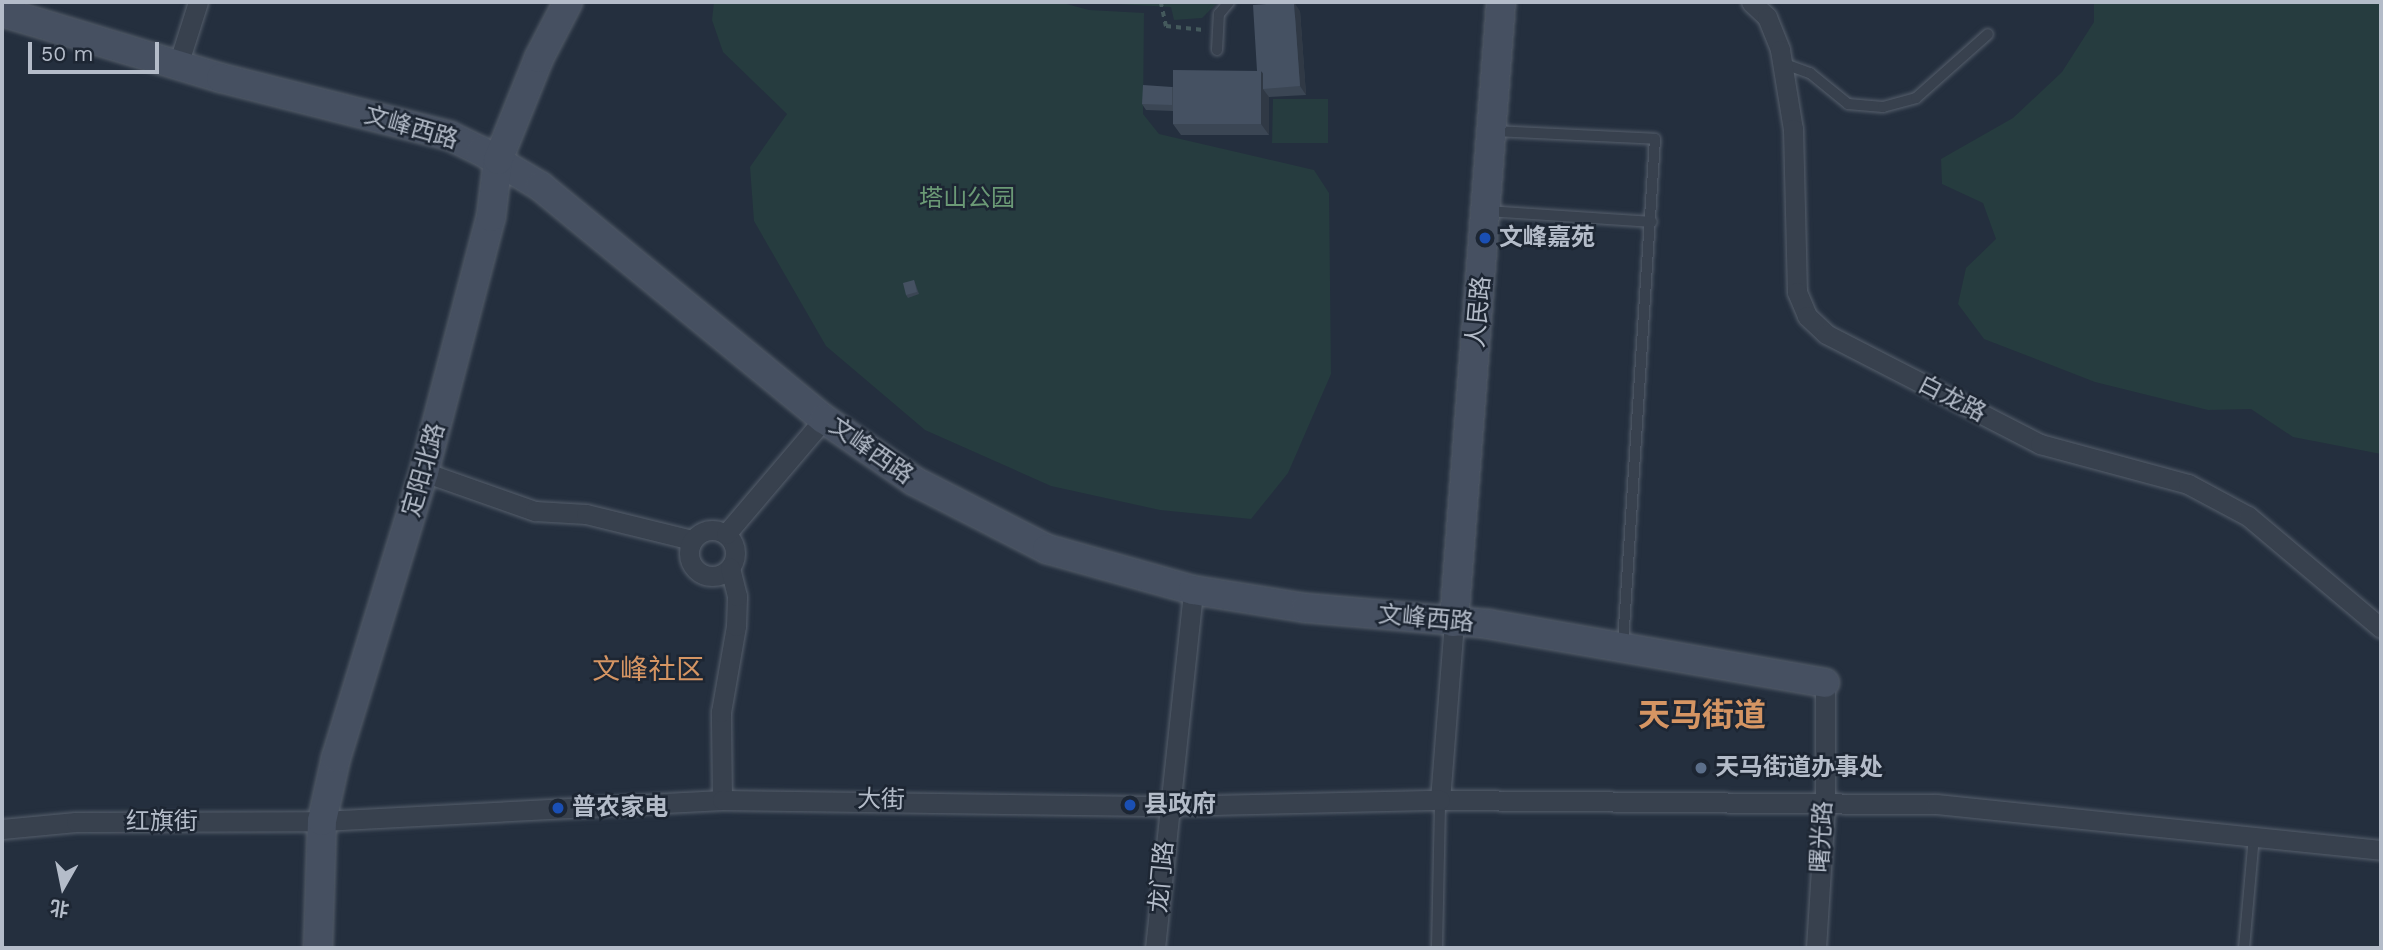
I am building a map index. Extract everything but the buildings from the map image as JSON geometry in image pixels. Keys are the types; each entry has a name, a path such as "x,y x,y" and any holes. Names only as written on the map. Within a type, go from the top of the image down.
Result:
{"street":[{"path":"178,65 198,2"},
{"name":"定阳北路","path":"318,948 322,821 336,758 424,472 491,217 498,160 539,58 568,2"},
{"name":"人民路","path":"1454,622 1501,2"},
{"name":"白龙路","path":"1751,2 1767,17 1782,63 1793,129 1797,292 1807,316 1826,334 2040,444 2188,484 2248,516 2381,628"},
{"name":"文峰西路","path":"2,12 178,65 450,136 498,160 540,186 824,419 915,481 1014,534 1048,549 1193,590 1306,608 1454,622 1623,644 1825,683"},
{"path":"726,534 824,419"},
{"path":"424,472 535,510 586,514 692,540"},
{"path":"722,800 721,712 737,596 730,568 735,547 726,534 704,530 692,540 688,555 701,574 716,576 730,568"},
{"name":"龙门路","path":"1155,948 1193,590"},
{"path":"1440,800 1454,622"},
{"name":"曙光路","path":"1816,948 1825,804 1825,683"},
{"name":"大街","path":"322,821 722,800 1168,806 1440,800 1936,804 2381,850"},
{"name":"红旗街","path":"2,829 76,822 322,821"}],"lane":[{"path":"1217,50 1219,14 1229,2"},
{"path":"1782,63 1810,73 1848,104 1883,107 1916,98 1988,34"},
{"path":"1493,131 1655,139 1652,222 1623,644"},
{"path":"1487,211 1652,222"},
{"path":"1437,948 1440,800"},
{"path":"2245,948 2254,837"}],"path":[{"path":"1161,2 1166,26 1218,30"}],"green space":[{"name":"塔山公园","path":"714,2 1059,2 1089,10 1144,13 1143,114 1159,134 1314,170 1329,193 1331,374 1288,473 1251,519 1160,510 1051,486 925,430 826,346 754,221 750,167 787,114 723,52 712,20"},
{"path":"1080,2 1218,2 1202,18 1174,20 1171,7"},
{"path":"2094,2 2381,2 2381,454 2293,437 2251,409 2208,410 2095,382 1984,339 1958,304 1966,268 1996,239 1983,203 1942,184 1941,159 2013,118 2062,72 2094,22"},
{"path":"1273,99 1328,99 1328,143 1272,143"}],"place":[{"name":"文峰嘉苑","path":"1485,238"},
{"name":"天马街道办事处","path":"1701,768"},
{"name":"县政府","path":"1130,805"},
{"name":"普农家电","path":"558,808"}],"district":[{"name":"文峰社区","path":"648,670"},
{"name":"天马街道","path":"1702,715"}]}
